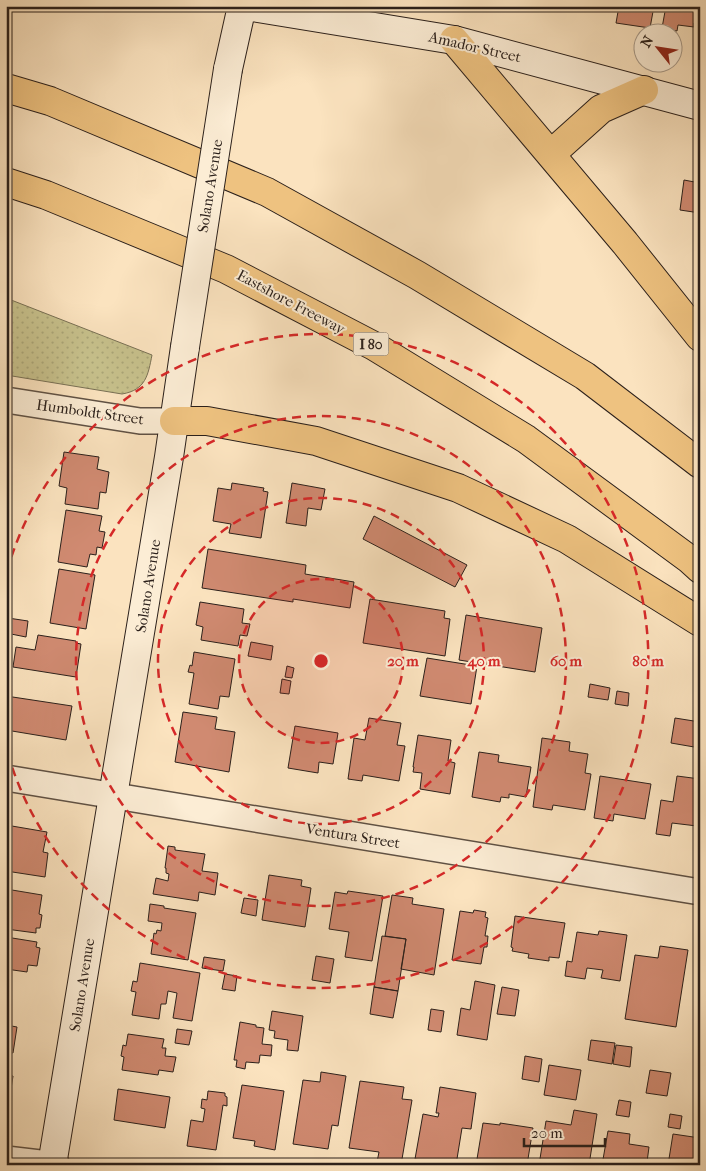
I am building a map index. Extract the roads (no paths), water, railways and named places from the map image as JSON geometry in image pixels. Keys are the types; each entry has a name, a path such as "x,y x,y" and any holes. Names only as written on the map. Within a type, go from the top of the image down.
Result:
{"highway":[{"path":"454,40 625,243 700,337"},
{"path":"6,88 50,101 275,196 417,275 584,376 700,464"},
{"path":"551,154 601,109 644,90"},
{"name":"Eastshore Freeway","path":"6,182 46,195 226,269 374,346 526,439 700,569"},
{"path":"174,421 207,421 316,440 458,488 567,539 700,622"}],"street":[{"name":"Solano Avenue","path":"53,1164 174,421 228,69 242,6"},
{"name":"Amador Street","path":"246,6 454,40 700,106"},
{"name":"Humboldt Street","path":"6,400 133,420 174,421"},
{"name":"Ventura Street","path":"6,778 700,892"},
{"path":"6,1159 53,1164"}]}
